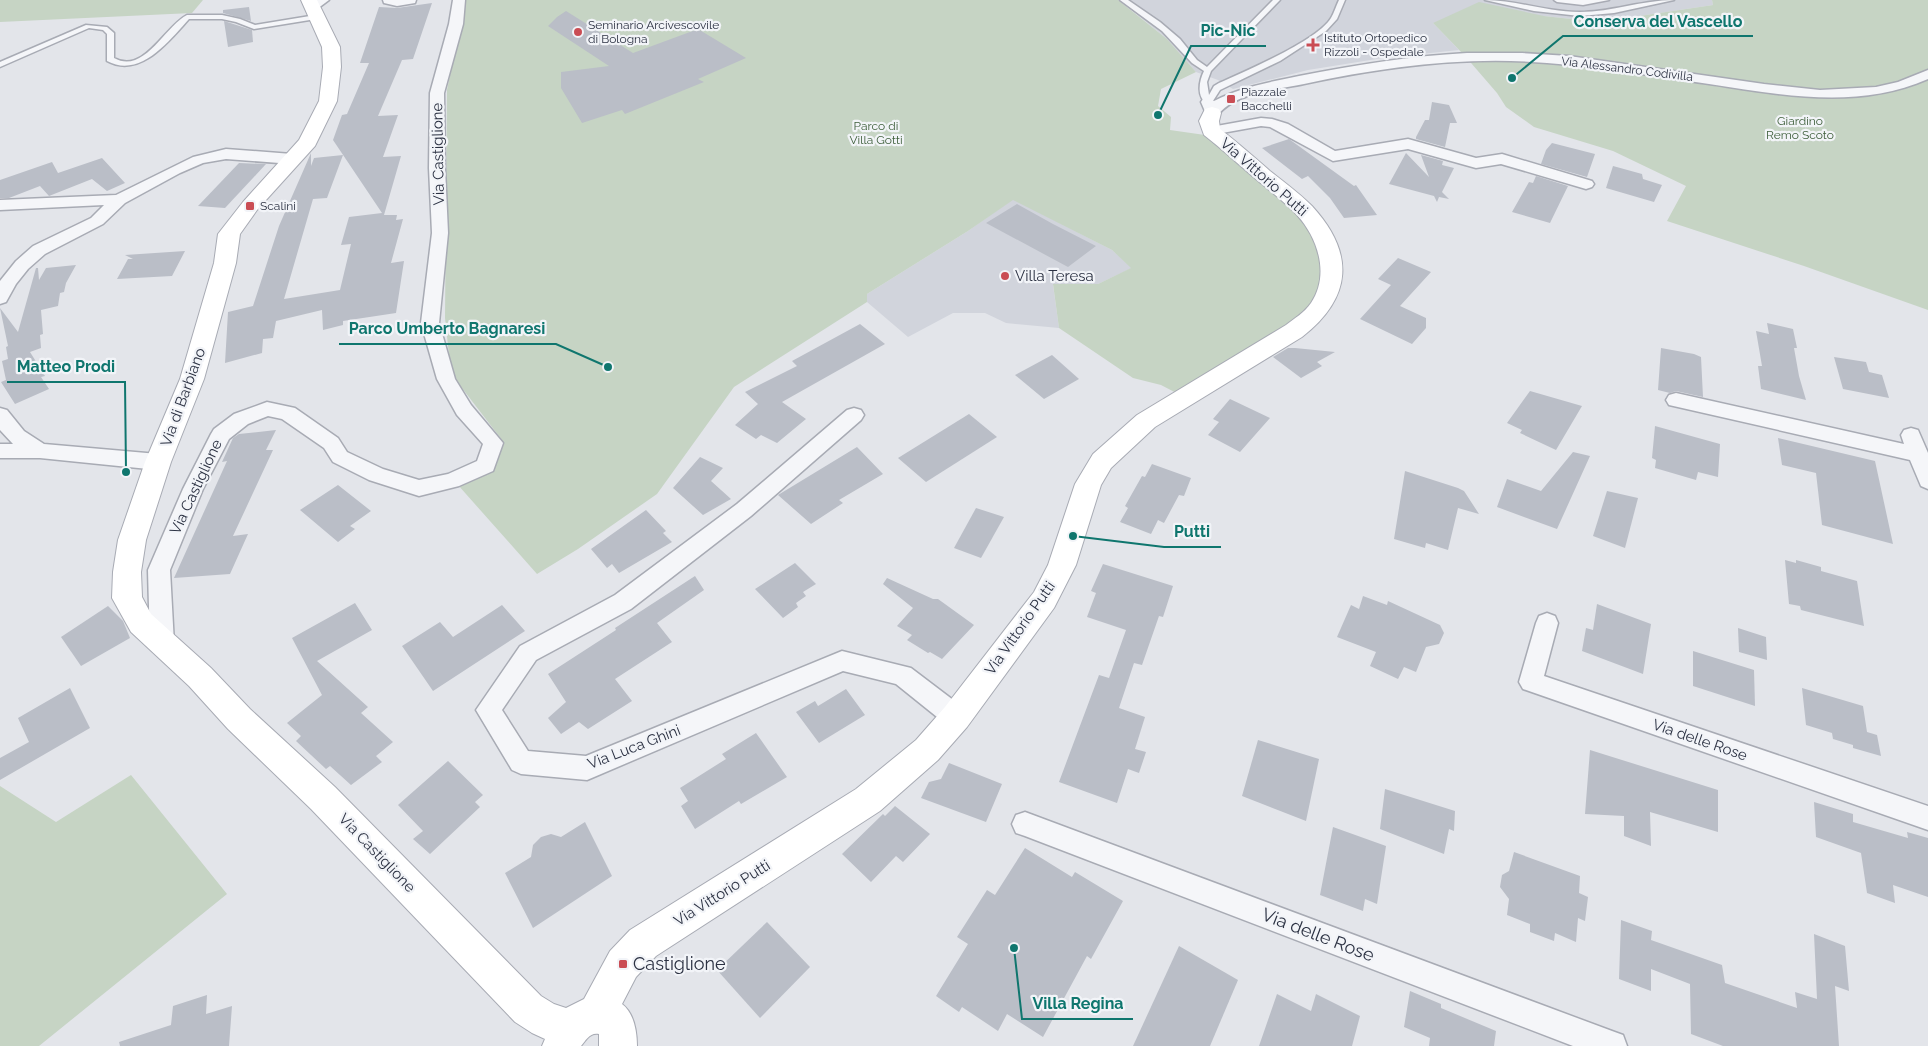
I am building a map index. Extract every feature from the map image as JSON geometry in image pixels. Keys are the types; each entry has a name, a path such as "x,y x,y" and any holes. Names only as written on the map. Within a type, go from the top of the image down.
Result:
{"street":[{"path":"388,0 397,2 410,0"},
{"name":"Via Castiglione","path":"459,0 456,24 437,93 437,168 440,233 430,323 446,379 464,410 494,444 486,466 452,481 418,488 376,475 340,457 331,443 288,413 267,409 241,419 221,434 193,488 159,570 162,644 200,677 239,719 323,798 528,1009 545,1020 576,1029 606,1015 613,1020 618,1028 618,1046"},
{"name":"Via di Barbiano","path":"162,644 141,623 127,598 127,572 132,540 158,462 192,379 224,263 229,234 235,223 292,159 314,131 328,101 331,82 331,47 315,6"},
{"name":"Via Alessandro Codivilla","path":"1210,115 1219,104 1267,87 1359,69 1460,57 1493,56 1562,60 1774,89 1831,93 1868,92 1896,87 1928,74"},
{"path":"1210,115 1272,123 1283,127 1334,156 1408,144 1476,163 1502,159 1586,184"},
{"name":"Via Vittorio Putti","path":"576,1029 607,990 623,964 643,943 868,800 927,750 956,717 1044,600 1062,565 1088,484 1102,461 1146,421 1294,331 1312,318 1323,304 1330,285 1333,266 1329,248 1320,230 1305,210 1210,115"},
{"path":"0,298 8,282 22,265 39,250 97,221 119,200 175,170 213,156 226,154 292,159"},
{"path":"0,205 119,200"},
{"path":"1676,400 1919,455"},
{"path":"0,415 9,430 23,442 40,451"},
{"name":"Via Luca Ghini","path":"854,415 744,510 623,602 528,653 488,710 521,762 587,768 842,662 903,675 956,717"},
{"path":"1911,435 1928,481"},
{"path":"0,451 40,451 158,462"},
{"name":"Via delle Rose","path":"1547,623 1531,682 1928,818"},
{"name":"Via delle Rose","path":"1025,824 1612,1046"}],"lane":[{"path":"1123,0 1152,18 1178,42 1195,62 1208,70"},
{"path":"1210,115 1202,87 1208,70 1277,0"},
{"path":"1210,115 1217,88 1277,59 1324,30 1334,18 1342,0"},
{"path":"1488,0 1547,12 1580,14 1596,14 1671,0"},
{"path":"1557,0 1583,4 1606,0"},
{"path":"0,66 88,26 105,28 110,33 110,59 114,63 123,64 134,62 162,45 187,17 222,17 238,20 254,27 315,6"}],"shaded area":[{"name":"Istituto Ortopedico Rizzoli - Ospedale","path":"1119,0 1712,0 1713,5 1599,22 1544,16 1433,23 1459,50 1383,58 1308,70 1233,89 1218,80 1196,72 1167,39"},
{"name":"Villa Teresa","path":"1013,199 1112,250 1132,268 1098,284 1053,285 1059,328 1006,323 985,313 953,313 908,337 867,302 867,294 968,231"}],"green space":[{"path":"0,0 203,0 192,13 0,22"},
{"name":"Parco di Villa Gotti","path":"465,0 1118,0 1167,39 1196,72 1161,89 1158,106 1171,117 1170,130 1219,137 1328,242 1331,300 1186,398 1161,385 1133,378 1059,328 1053,284 1098,284 1131,268 1112,250 1013,200 968,231 867,294 867,302 734,387 657,494 578,549 537,574 458,485 492,469 502,440 455,379 449,355 445,318 447,90"},
{"name":"Giardino Remo Scoto","path":"1712,0 1928,0 1928,310 1804,266 1667,221 1686,186 1613,151 1534,127 1506,107 1497,93 1465,56 1433,23 1479,2 1544,16 1599,22 1713,5"},
{"path":"131,775 227,894 39,1046 0,1046 0,786 56,822"}],"building":[{"path":"432,3 413,59 402,60 378,116 398,115 383,157 401,156 384,215 397,215 396,220 403,219 391,263 404,261 396,313 343,321 343,325 323,330 322,310 276,321 273,338 263,339 262,353 225,363 228,312 253,306 279,226 311,153 311,166 314,158 343,155 327,198 313,199 284,299 340,290 351,244 341,245 349,217 382,213 333,140 342,115 347,114 369,63 360,63 379,7 397,8"},
{"path":"249,7 251,21 223,13 223,10"},
{"path":"566,11 633,53 698,29 746,58 698,79 704,82 625,114 622,110 582,123 561,88 561,72 609,66 548,26"},
{"path":"224,21 252,30 253,42 228,47"},
{"path":"1432,102 1449,105 1457,123 1450,123 1445,147 1416,139 1425,120 1429,120"},
{"path":"1289,139 1354,186 1356,185 1377,215 1344,218 1330,198 1308,176 1302,179 1262,148"},
{"path":"1552,143 1595,154 1587,177 1541,164 1546,150"},
{"path":"1406,153 1429,177 1421,155 1443,161 1442,165 1454,168 1442,192 1449,199 1439,197 1437,202 1434,196 1389,184"},
{"path":"102,158 125,183 107,191 92,179 49,196 40,186 9,198 0,198 0,180 52,162 58,173"},
{"path":"239,163 266,164 225,208 198,206"},
{"path":"1613,166 1642,174 1643,179 1662,185 1654,202 1606,188"},
{"path":"1536,176 1568,186 1550,223 1512,212 1529,182 1533,183"},
{"path":"1017,204 1096,246 1068,267 986,223"},
{"path":"185,251 172,276 117,279 128,259 133,259 125,255"},
{"path":"1398,258 1431,272 1400,306 1426,318 1426,328 1412,344 1360,319 1391,285 1378,279"},
{"path":"76,265 66,283 64,292 60,293 58,306 41,310 43,334 40,335 41,348 30,352 45,376 41,377 49,389 15,404 1,382 6,380 2,361 8,359 6,347 8,346 0,308 18,332 36,268 38,268 39,280 46,268"},
{"path":"1767,323 1793,329 1797,348 1794,348 1799,376 1806,400 1761,389 1758,366 1762,366 1756,331 1769,334"},
{"path":"860,324 885,344 782,402 806,419 777,443 761,435 756,439 735,425 758,404 745,392 797,366 792,361"},
{"path":"1288,348 1335,352 1317,362 1322,366 1301,378 1273,357"},
{"path":"1661,348 1701,357 1703,397 1676,391 1670,393 1658,390"},
{"path":"1052,355 1079,379 1044,399 1015,375"},
{"path":"1834,357 1866,362 1869,372 1882,375 1889,398 1843,389"},
{"path":"1530,391 1582,406 1556,450 1520,433 1522,430 1507,423"},
{"path":"1230,399 1270,418 1240,452 1208,435 1219,422 1213,419"},
{"path":"969,414 997,437 926,482 898,458"},
{"path":"1655,426 1720,444 1718,477 1698,472 1696,480 1655,468 1656,460 1652,458"},
{"path":"276,430 266,450 273,450 233,536 248,534 230,574 174,578 227,461 222,462 233,438 239,434"},
{"path":"1778,438 1875,461 1893,544 1822,525 1816,473 1782,465"},
{"path":"857,447 883,474 839,500 843,503 811,524 778,495"},
{"path":"1573,452 1590,456 1557,529 1497,507 1507,479 1541,491"},
{"path":"700,457 723,468 711,481 731,499 703,515 673,488"},
{"path":"1152,464 1191,478 1184,496 1179,495 1164,523 1158,520 1151,534 1120,522 1128,508 1125,506 1142,476 1145,477"},
{"path":"1405,471 1464,491 1479,514 1458,508 1448,550 1426,543 1425,548 1394,539"},
{"path":"338,485 371,511 350,526 355,529 338,542 300,510"},
{"path":"1607,491 1638,498 1625,548 1593,536"},
{"path":"976,508 1004,517 981,558 954,548"},
{"path":"646,510 666,531 663,533 672,542 619,573 612,564 607,568 591,549"},
{"path":"1785,560 1796,563 1796,560 1821,567 1821,571 1857,581 1864,626 1801,610 1800,606 1789,604"},
{"path":"795,563 816,584 803,592 806,596 796,603 798,607 783,618 755,589"},
{"path":"1103,564 1173,586 1163,617 1159,616 1142,665 1134,663 1119,708 1145,717 1135,749 1146,752 1139,773 1128,769 1117,803 1059,782 1099,675 1109,678 1126,630 1087,617 1096,593 1091,591"},
{"path":"695,576 704,590 657,623 672,642 615,679 632,701 588,729 579,722 561,734 548,718 566,702 548,674"},
{"path":"887,578 933,599 938,599 974,625 942,659 930,652 928,653 907,640 912,635 897,626 913,608 883,584"},
{"path":"1363,596 1387,605 1388,601 1440,625 1444,633 1439,644 1426,647 1416,672 1404,667 1398,679 1370,666 1376,652 1337,637 1351,605 1359,609"},
{"path":"355,603 372,630 317,661 368,707 361,713 393,742 376,756 382,762 351,785 330,766 326,769 296,741 301,736 287,723 322,695 292,638"},
{"path":"1597,604 1651,624 1643,674 1582,651 1586,628 1593,630"},
{"path":"502,605 525,631 433,691 402,646 440,622 453,637"},
{"path":"108,606 123,621 130,638 81,666 61,637"},
{"path":"1738,628 1766,637 1767,660 1739,652"},
{"path":"1693,651 1754,670 1755,706 1693,686"},
{"path":"70,688 90,728 0,780 0,758 29,742 18,718"},
{"path":"1802,688 1863,706 1867,732 1877,735 1881,756 1853,748 1853,745 1833,739 1832,733 1806,725"},
{"path":"846,689 865,715 819,743 796,712 815,701 818,706"},
{"path":"756,733 787,777 741,804 739,801 695,829 681,806 688,801 680,788 726,759 722,754"},
{"path":"1258,740 1319,759 1306,821 1242,796"},
{"path":"1590,750 1718,790 1718,832 1650,812 1651,846 1624,836 1624,816 1585,814"},
{"path":"448,761 483,795 475,802 480,807 430,854 413,839 423,831 398,805"},
{"path":"949,763 1002,784 986,822 921,798 929,782 941,779"},
{"path":"1385,789 1455,811 1454,831 1449,829 1444,854 1380,829"},
{"path":"1814,802 1853,814 1853,822 1908,838 1907,832 1928,838 1928,897 1893,885 1895,903 1867,893 1861,853 1816,837"},
{"path":"895,806 930,834 903,862 896,856 871,882 842,854 883,814 885,816"},
{"path":"585,822 612,876 533,928 505,873 531,857 533,845 541,837 551,834 561,837"},
{"path":"1333,827 1386,846 1377,904 1365,899 1363,911 1320,895"},
{"path":"1025,848 1072,877 1075,872 1123,901 1091,959 1087,956 1043,1037 1007,1014 998,1031 962,1007 959,1012 936,996 968,944 957,937 987,890 995,895"},
{"path":"1514,852 1580,876 1579,893 1588,897 1585,921 1578,918 1576,942 1555,933 1554,941 1530,932 1530,924 1507,915 1509,899 1500,887 1502,875 1509,871"},
{"path":"1621,920 1652,931 1651,940 1722,965 1725,983 1797,1008 1795,992 1817,999 1814,934 1845,946 1849,991 1835,986 1839,1046 1723,1046 1691,1034 1690,984 1651,969 1651,991 1619,979"},
{"path":"767,922 810,967 760,1018 717,970"},
{"path":"1179,946 1238,980 1210,1046 1133,1046"},
{"path":"1410,991 1441,1004 1441,1008 1496,1031 1494,1046 1429,1046 1430,1038 1404,1027"},
{"path":"1277,994 1311,1011 1316,994 1360,1016 1352,1046 1259,1046"},
{"path":"207,995 206,1014 232,1006 229,1046 120,1046 119,1042 171,1025 173,1006"}],"place":[{"name":"Seminario Arcivescovile di Bologna","path":"578,32"},
{"name":"Istituto Ortopedico Rizzoli - Ospedale","path":"1313,45"},
{"name":"Conserva del Vascello","path":"1512,78"},
{"name":"Piazzale Bacchelli","path":"1231,99"},
{"name":"Pic-Nic","path":"1158,115"},
{"name":"Scalini","path":"250,206"},
{"name":"Villa Teresa","path":"1005,276"},
{"name":"Parco Umberto Bagnaresi","path":"608,367"},
{"name":"Matteo Prodi","path":"126,472"},
{"name":"Putti","path":"1073,536"},
{"name":"Villa Regina","path":"1014,948"},
{"name":"Castiglione","path":"623,964"}]}
